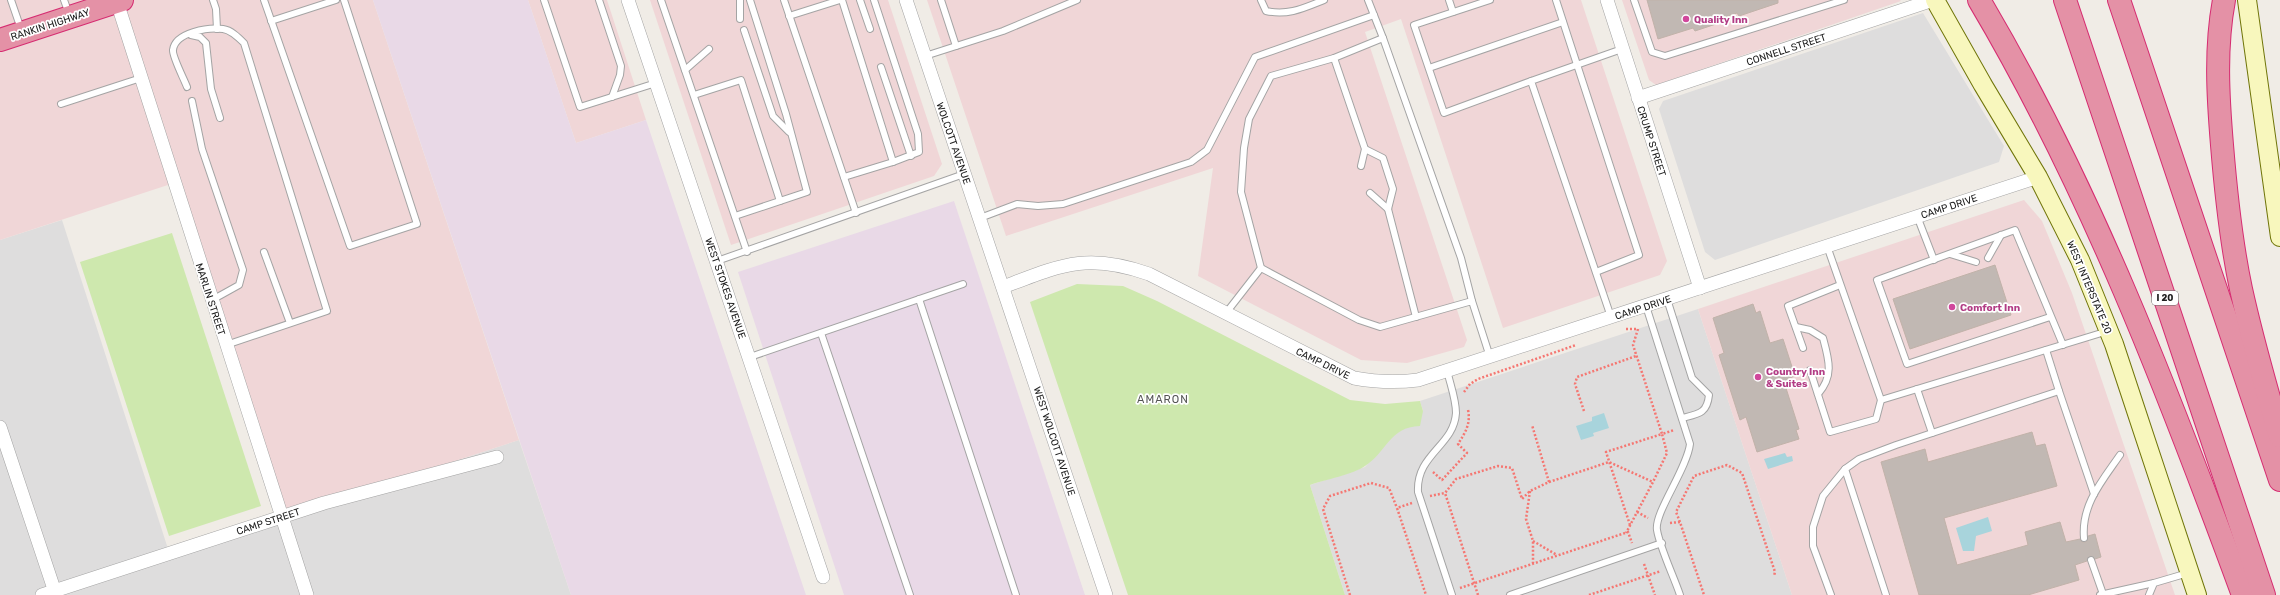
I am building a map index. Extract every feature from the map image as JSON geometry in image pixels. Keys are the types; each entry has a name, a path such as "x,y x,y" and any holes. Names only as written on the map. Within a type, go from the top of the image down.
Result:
{"highway":[{"path":"1979,0 2012,55 2080,190 2164,384 2243,595"},
{"name":"I 20","path":"2065,0 2264,595"},
{"path":"2119,0 2280,480"},
{"path":"2224,0 2218,53 2218,80 2228,208 2241,289 2280,436"},
{"name":"RANKIN HIGHWAY","path":"0,40 23,33 67,9 120,1"}],"main road":[{"name":"WEST INTERSTATE 20","path":"1934,0 2038,177 2080,260 2109,331 2197,595"},
{"path":"2247,0 2280,237"}],"street":[{"name":"WEST STOKES AVENUE","path":"628,0 824,577"},
{"name":"WOLCOTT AVENUE","path":"906,0 1003,287"},
{"name":"CRUMP STREET","path":"1607,0 1699,285"},
{"name":"CONNELL STREET","path":"1638,98 1934,0"},
{"name":"MARLIN STREET","path":"120,1 141,78 307,595"},
{"name":"CAMP DRIVE","path":"1003,287 1050,268 1096,261 1123,264 1149,274 1354,378 1375,382 1397,383 1418,380 1490,357 1646,306 1699,285 1827,246 2038,177"},
{"name":"WEST WOLCOTT AVENUE","path":"1003,287 1106,595"},
{"path":"0,427 50,594"},
{"name":"CAMP STREET","path":"50,594 281,516 497,457"}],"lane":[{"path":"11,0 23,33"},
{"path":"213,0 216,9 216,29"},
{"path":"264,0 350,246 417,224 344,0"},
{"path":"271,21 336,0"},
{"path":"544,0 580,107 656,83"},
{"path":"599,0 621,66 620,75 612,97"},
{"path":"661,0 747,252"},
{"path":"740,0 740,19"},
{"path":"735,216 807,192 750,0"},
{"path":"784,0 856,213"},
{"path":"789,16 841,0 893,162"},
{"path":"860,0 870,29"},
{"path":"844,177 893,162 919,152 918,134 874,0"},
{"path":"941,0 956,46"},
{"path":"925,56 1004,31 1077,0"},
{"path":"1261,0 1266,11 1277,13 1291,13 1324,0"},
{"path":"1368,0 1383,38 1461,258 1472,301 1490,357"},
{"path":"1450,0 1453,12"},
{"path":"1490,0 1414,25 1444,113 1622,49"},
{"path":"1556,0 1639,255 1596,272"},
{"path":"1634,0 1652,52 1664,56 1844,0"},
{"path":"980,218 1017,204 1038,206 1063,204 1191,162 1207,150 1255,57 1374,15"},
{"path":"1429,68 1564,22"},
{"path":"187,87 173,52 174,44 177,41 190,34 207,29 224,29 235,34 244,43 327,311 226,345"},
{"path":"744,30 773,116 790,133"},
{"path":"190,34 200,37 206,44 211,89 220,118"},
{"path":"1383,38 1334,58 1271,76 1249,119 1244,148 1241,192 1261,268 1360,320 1380,327 1472,301"},
{"path":"685,70 709,49"},
{"path":"1334,58 1365,149 1361,166"},
{"path":"881,67 910,156"},
{"path":"61,104 141,78"},
{"path":"694,95 741,80 780,201"},
{"path":"1531,81 1611,317"},
{"path":"192,101 202,149 243,270 239,286 212,300"},
{"path":"1365,149 1383,158 1393,189 1388,209 1416,317"},
{"path":"717,261 747,252 965,174"},
{"path":"1370,194 1388,209"},
{"path":"1917,216 1934,260"},
{"path":"2050,317 1907,364 1877,280 2015,230 2050,317 2063,345"},
{"path":"1988,258 2001,235"},
{"path":"1810,370 1830,432 1876,419 1881,400 1827,246"},
{"path":"264,252 290,324"},
{"path":"1950,254 1976,262"},
{"path":"1226,314 1261,268"},
{"path":"750,357 963,284"},
{"path":"1803,348 1788,306 1840,284"},
{"path":"1666,299 1692,378 1709,395 1708,406 1700,414 1682,418"},
{"path":"919,300 1016,595"},
{"path":"1646,306 1690,444 1688,457 1659,516 1657,530 1680,595"},
{"path":"1796,327 1810,330 1823,338 1830,362 1827,384 1818,394"},
{"path":"1881,400 2109,331"},
{"path":"821,333 910,595"},
{"path":"2046,350 2094,494"},
{"path":"1447,370 1456,413 1448,436 1426,461 1417,478 1421,500 1452,593"},
{"path":"1917,389 1932,433"},
{"path":"1831,595 1812,546 1813,527 1823,496 1845,469 1859,459 2059,391"},
{"path":"2084,538 2083,524 2085,511 2094,494 2120,455"},
{"path":"1845,469 1886,595"},
{"path":"1510,595 1662,544"},
{"path":"2090,560 2101,594 2154,583 2189,573"},
{"path":"2149,595 2154,583"}],"path":[{"path":"1452,593 1474,583 1626,533 1667,453 1633,345 1638,329 1629,328 1622,330"},
{"path":"1464,397 1466,387 1478,379 1582,343"},
{"path":"1584,411 1575,384 1577,377 1636,356"},
{"path":"1430,476 1433,472 1442,480 1467,453 1458,444 1467,429 1469,417 1467,405"},
{"path":"1532,425 1549,482"},
{"path":"1630,525 1606,452 1662,434"},
{"path":"1397,508 1430,496 1445,493 1456,479 1498,466 1512,468 1522,499 1530,490 1609,462 1653,482"},
{"path":"1704,595 1676,512 1694,476 1727,465 1742,473 1775,572 1774,576"},
{"path":"1350,595 1323,509 1330,496 1372,483 1389,488 1426,595"},
{"path":"1530,490 1526,519 1533,541 1533,563"},
{"path":"1429,491 1430,496"},
{"path":"1445,493 1478,595"},
{"path":"1637,512 1648,518"},
{"path":"1670,523 1680,522"},
{"path":"1626,533 1628,532 1632,543"},
{"path":"1533,541 1557,555"},
{"path":"1644,564 1655,595"},
{"path":"1589,595 1648,575"}],"shaded area":[{"path":"0,0 373,0 519,440 287,516 177,182 0,240"},
{"path":"373,0 528,0 576,143 646,120 806,595 571,595"},
{"path":"528,0 607,0 646,120 576,143"},
{"path":"650,0 888,0 942,164 934,176 731,245"},
{"path":"927,0 1581,0 1667,261 1660,275 1503,328 1401,19 1365,32 1467,340 1464,347 1407,363 1361,360 1198,276 1213,168 1006,236"},
{"path":"1622,0 1901,1 1656,85 1649,80"},
{"path":"1923,13 2004,146 1999,162 1715,260 1705,252 1659,109 1663,101"},
{"path":"2024,200 2042,221 2072,293 2175,595 1792,595 1698,309"},
{"path":"954,201 1085,595 844,595 738,272"},
{"path":"62,220 170,555 519,440 571,595 0,595 0,240"},
{"path":"1698,309 1792,595 1345,595 1310,485 1365,467 1393,436 1407,426 1423,411 1420,401"}],"green space":[{"path":"172,233 261,506 169,536 80,262"},
{"path":"1077,284 1123,286 1157,301 1350,400 1385,404 1420,401 1423,411 1420,426 1410,427 1395,435 1379,454 1360,469 1310,485 1345,595 1128,595 1030,302"}],"water":[{"path":"1604,413 1609,428 1593,433 1594,436 1581,440 1576,426 1592,421 1592,417"},
{"path":"1785,453 1787,457 1792,456 1793,461 1768,469 1764,459"},
{"path":"1988,517 1992,531 1976,536 1974,551 1963,551 1956,528"}],"building":[{"name":"Quality Inn","path":"1647,0 1778,0 1778,3 1739,16 1737,13 1715,20 1716,24 1695,31 1693,28 1658,39"},
{"name":"Comfort Inn","path":"1995,265 2011,315 1910,349 1893,299"},
{"name":"Country Inn & Suites","path":"1753,304 1756,313 1760,311 1770,343 1783,339 1795,376 1787,379 1789,384 1785,385 1799,429 1796,430 1799,439 1757,452 1746,417 1740,420 1719,355 1724,353 1713,318"},
{"path":"2032,432 2036,446 2045,444 2057,486 1944,518 1957,565 2028,545 2025,532 2060,522 2066,542 2080,539 2082,542 2086,542 2088,536 2095,534 2101,557 2095,559 2090,556 2087,561 2075,565 2079,580 2028,595 1919,595 1881,462 1925,449 1928,462"}],"place":[{"name":"Quality Inn","path":"1686,19"},
{"name":"Comfort Inn","path":"1952,307"},
{"name":"Country Inn & Suites","path":"1758,377"}],"district":[{"name":"AMARON","path":"1163,399"}]}
